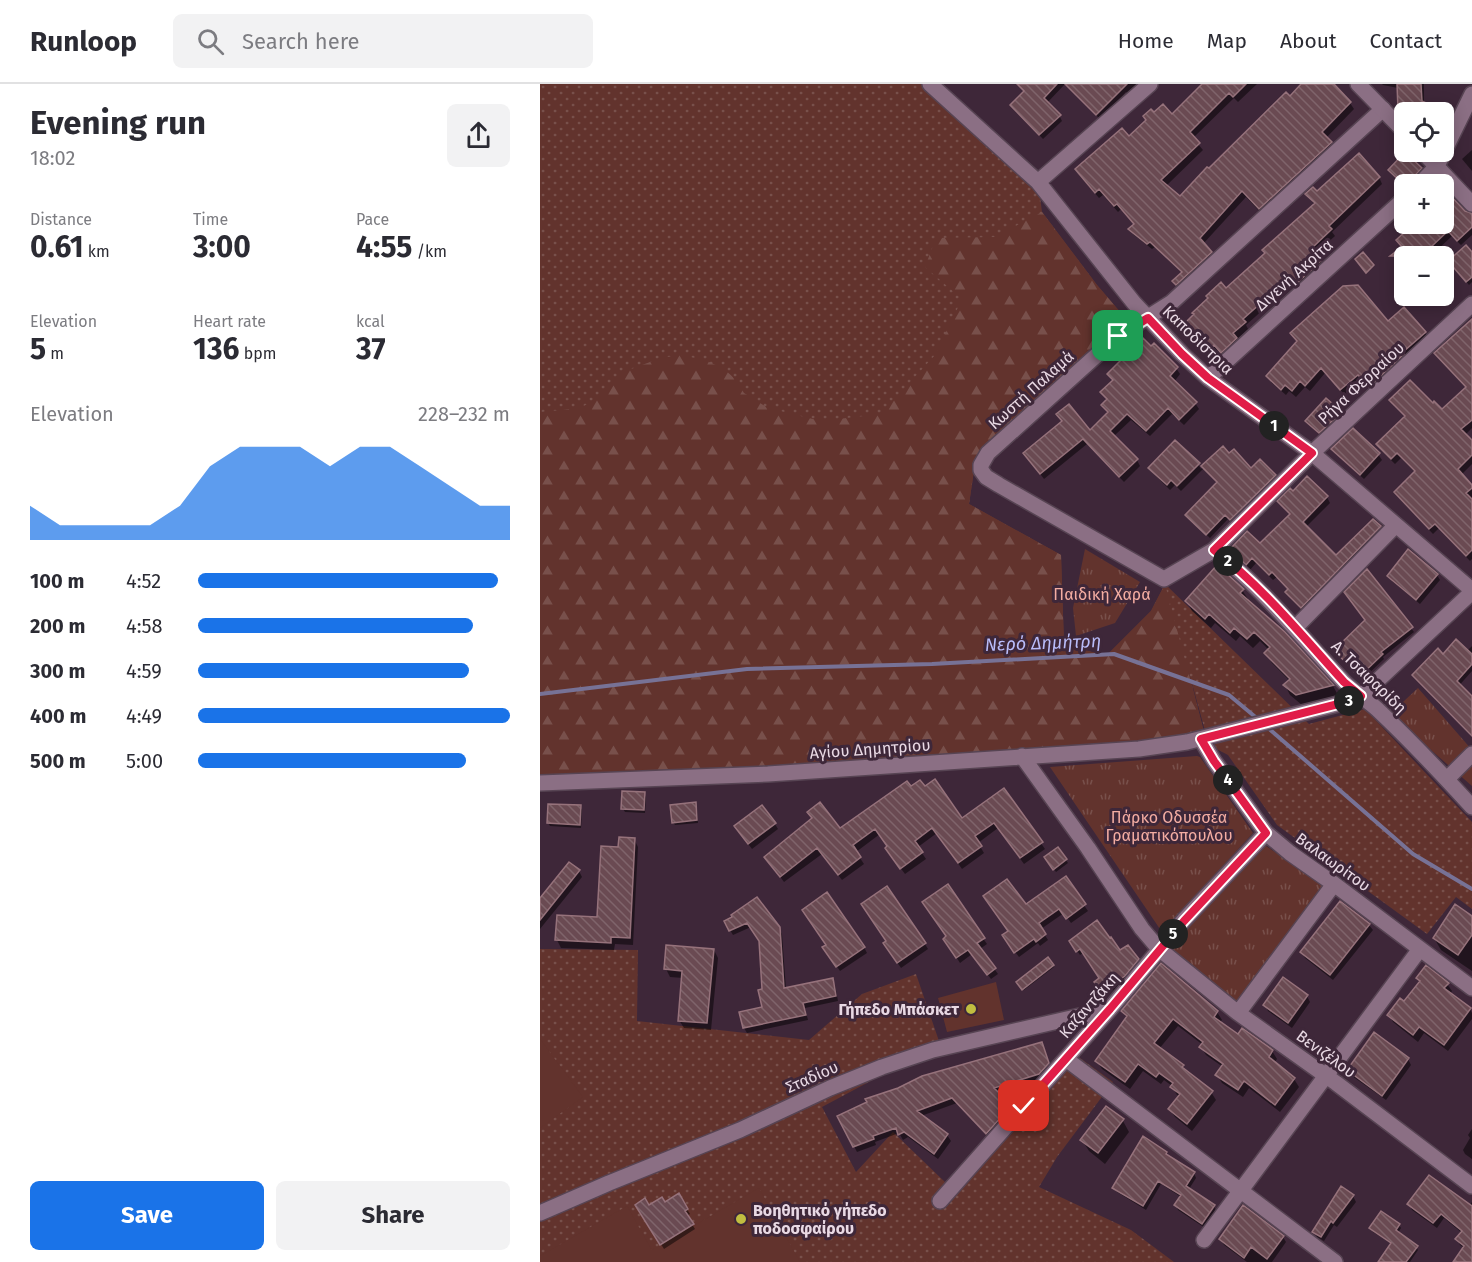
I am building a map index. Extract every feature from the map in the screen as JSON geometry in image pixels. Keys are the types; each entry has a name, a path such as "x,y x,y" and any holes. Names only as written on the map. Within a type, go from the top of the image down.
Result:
{"street":[{"name":"Καποδίστρια","path":"930,84 1038,182 1134,303 1182,354 1208,378 1312,453 1472,591"},
{"path":"1038,182 1150,84"},
{"path":"1358,84 1394,121"},
{"path":"1429,174 1437,166 1472,94"},
{"name":"Κωστή Παλαμά","path":"1164,579 999,485 983,474 981,465 988,453 1110,344 1172,302 1383,109"},
{"path":"1433,162 1472,204"},
{"name":"Διγενή Ακρίτα","path":"1208,378 1394,208"},
{"name":"Ρήγα Φερραίου","path":"1164,579 1214,550 1312,453 1472,304"},
{"path":"1295,628 1396,525"},
{"name":"Α. Τσαφαρίδη","path":"1214,550 1233,565 1344,682 1378,710 1472,807"},
{"path":"1361,696 1472,591"},
{"name":"Αγίου Δημητρίου","path":"540,783 768,774 1139,749 1201,739 1350,701 1361,696"},
{"name":"Βαλαωρίτου","path":"1201,739 1266,833 1472,988"},
{"path":"1447,779 1472,754"},
{"name":"Βενιζέλου","path":"1022,756 1142,929 1160,949 1238,1013 1472,1186"},
{"name":"Καζαντζάκη","path":"940,1201 1160,949 1266,833"},
{"path":"1238,1013 1334,884"},
{"path":"1204,1240 1420,949"},
{"name":"Σταδίου","path":"540,1213 740,1130 830,1088 882,1067 933,1050 1110,1009"},
{"path":"1066,1059 1335,1262"}],"green space":[{"path":"540,84 938,84 1038,182 1042,212 1097,285 1127,320 976,457 969,504 1061,555 1064,644 1106,656 1151,611 1165,584 1309,724 1365,709 1472,822 1472,909 1456,897 1427,934 1277,825 1228,755 1209,745 1188,669 1204,732 1035,749 776,766 540,775"},
{"path":"1042,212 1097,285 1127,320 976,457 969,504 1061,555 1064,644 1106,656 1151,611 1165,584 1204,732 1167,740 776,766 540,775 540,412 582,407 598,398 623,372 661,358 680,355 705,360 724,369 734,378 744,393 768,408 821,421 881,414 935,355 962,299 925,267 936,238 995,237"},
{"name":"Παιδική Χαρά","path":"1085,549 1140,582 1115,623 1076,636 1073,608"},
{"path":"1418,688 1472,750 1472,786 1390,714"},
{"name":"Πάρκο Οδυσσέα Γραματικόπουλου","path":"1200,757 1253,833 1162,932 1050,767"},
{"path":"1263,844 1325,886 1239,1006 1169,947"},
{"path":"540,949 638,950 637,1021 809,1040 862,994 916,974 940,1044 822,1107 856,1172 893,1132 946,1183 1069,1050 1113,1082 1057,1157 1039,1187 1131,1230 1174,1262 540,1262"},
{"name":"Γήπεδο Μπάσκετ","path":"996,982 1004,1020 947,1032 938,998"},
{"path":"540,1039 583,1097 540,1128"},
{"name":"Βοηθητικό γήπεδο ποδοσφαίρου","path":"759,1188 800,1262 540,1262 540,1256 627,1206 652,1250"}],"building":[{"path":"1017,84 1057,84 1044,98 1061,115 1039,135 1010,105 1024,91"},
{"path":"1065,84 1127,84 1096,115"},
{"path":"1202,84 1246,84 1233,97 1229,93 1190,132 1200,143 1161,180 1180,196 1286,92 1290,96 1301,84 1334,84 1351,102 1322,132 1332,142 1259,209 1242,191 1200,238 1212,252 1176,285 1172,281 1182,272 1150,242 1147,244 1128,229 1134,224 1117,204 1114,206 1099,189 1095,193 1075,169 1122,128 1129,136 1146,120 1143,116 1151,109 1154,112 1163,104 1172,114"},
{"path":"1397,84 1421,84 1422,101 1424,102 1398,102"},
{"path":"1359,153 1380,177 1329,226 1332,229 1312,248 1322,260 1294,286 1288,279 1243,319 1246,322 1233,333 1237,338 1221,353 1214,345 1208,350 1185,323 1194,314 1192,313 1221,282 1226,288 1265,253 1262,250 1315,203 1305,194 1313,187 1317,191"},
{"path":"1396,162 1416,162 1422,168 1416,174 1394,176 1388,170"},
{"path":"1454,199 1465,211 1472,213 1472,227 1457,241 1451,234 1454,234"},
{"path":"1403,234 1445,234 1432,246 1401,246 1396,240"},
{"path":"1466,245 1472,252 1472,277 1466,282 1454,268 1454,256"},
{"path":"1363,252 1374,265 1366,273 1355,259"},
{"path":"1358,285 1388,321 1404,307 1426,332 1369,387 1358,375 1340,390 1321,368 1305,386 1300,381 1292,391 1285,385 1281,390 1266,376 1297,341 1290,333 1343,286"},
{"path":"1472,319 1472,420 1461,429 1472,440 1472,455 1458,469 1472,485 1466,493 1472,499 1472,550 1466,556 1435,524 1429,529 1394,492 1415,471 1397,453 1391,459 1376,444 1405,416 1389,400 1410,380 1442,409 1466,387 1434,353"},
{"path":"1143,338 1151,346 1154,343 1178,367 1170,376 1197,402 1179,420 1168,408 1146,431 1127,414 1110,431 1138,459 1119,477 1083,439 1040,474 1023,453 1062,421 1056,414 1069,404 1090,430 1108,412 1101,405 1107,399 1100,392 1113,380 1107,374"},
{"path":"1326,398 1342,412 1319,433 1305,421"},
{"path":"1353,428 1380,453 1360,475 1331,449"},
{"path":"1175,440 1200,463 1177,486 1171,480 1167,485 1148,468"},
{"path":"1223,446 1229,453 1234,449 1251,468 1260,459 1276,475 1230,520 1225,515 1206,535 1185,515 1217,482 1201,466"},
{"path":"1307,476 1328,496 1303,522 1336,555 1373,519 1381,526 1301,608 1285,592 1288,589 1272,572 1269,575 1252,558 1246,565 1230,551 1247,531 1260,543 1290,514 1277,501 1290,488 1293,491"},
{"path":"1408,549 1438,574 1416,600 1387,576"},
{"path":"1217,565 1244,589 1240,593 1285,632 1334,685 1296,695 1283,685 1290,679 1264,653 1270,647 1254,632 1247,639 1234,628 1230,633 1209,614 1205,619 1185,601"},
{"path":"1367,569 1413,627 1381,652 1383,654 1359,677 1334,650 1365,620 1344,592"},
{"path":"1456,639 1472,654 1472,664 1457,681 1472,696 1472,736 1412,675 1438,648 1443,654"},
{"path":"935,779 962,818 1004,788 1043,842 1020,858 994,823 975,836 982,846 958,863 932,828 915,841 923,852 900,869 875,829 853,845 861,857 838,875 817,848 780,877 764,857 812,818 807,812 820,802 840,828 907,781 911,786 920,780 925,786"},
{"path":"622,791 645,792 644,810 621,809"},
{"path":"696,802 697,820 672,823 670,805"},
{"path":"548,804 581,805 580,825 547,823"},
{"path":"762,805 776,823 748,844 734,826"},
{"path":"619,837 635,838 630,938 611,937 611,943 555,940 557,915 597,917 601,846 618,847"},
{"path":"1058,847 1067,859 1053,870 1044,857"},
{"path":"569,862 580,870 540,920 540,898"},
{"path":"1066,876 1086,904 1066,919 1059,909 1039,923 1046,934 1036,942 1034,939 1014,953 1002,935 1008,931 983,896 1007,879 1026,904"},
{"path":"948,884 985,938 977,943 996,968 987,975 968,950 956,958 943,939 946,936 922,902"},
{"path":"887,886 926,943 897,963 883,943 886,941 861,904"},
{"path":"827,892 865,947 836,967 822,947 826,945 802,910"},
{"path":"757,897 780,927 784,988 833,978 836,996 803,1003 806,1015 743,1028 739,1012 762,1007 758,990 762,989 759,941 747,923 729,931 724,921"},
{"path":"1340,901 1370,924 1330,975 1300,952"},
{"path":"1455,904 1472,916 1472,935 1458,955 1433,938"},
{"path":"1097,920 1120,950 1128,945 1139,959 1125,976 1101,993 1094,982 1099,978 1080,949 1076,952 1069,941"},
{"path":"666,945 714,949 707,1023 678,1021 682,971 664,969"},
{"path":"1048,957 1054,965 1022,990 1016,982"},
{"path":"1161,963 1218,1011 1214,1017 1238,1034 1242,1028 1273,1050 1269,1057 1295,1078 1275,1105 1244,1081 1238,1090 1215,1075 1223,1064 1199,1047 1203,1042 1173,1019 1154,1043 1184,1065 1182,1067 1213,1091 1187,1124 1168,1109 1180,1094 1170,1087 1173,1083 1159,1073 1156,1077 1138,1064 1125,1082 1095,1061 1127,1016 1121,1011"},
{"path":"1426,965 1449,983 1444,988 1471,1008 1444,1045 1419,1027 1413,1035 1387,1015 1400,998 1404,1001 1420,981 1416,978"},
{"path":"1283,977 1308,995 1288,1023 1263,1005"},
{"path":"1374,1032 1409,1058 1382,1096 1347,1070"},
{"path":"1042,1042 1049,1063 1039,1074 994,1088 1012,1105 986,1134 952,1098 917,1111 948,1134 934,1154 904,1132 898,1135 896,1128 873,1136 874,1139 853,1147 837,1116 867,1102 865,1099 898,1088 922,1076"},
{"path":"1106,1106 1124,1119 1098,1153 1080,1140"},
{"path":"1143,1136 1195,1172 1186,1186 1215,1205 1202,1224 1174,1205 1181,1195 1158,1181 1143,1206 1112,1188"},
{"path":"1429,1175 1472,1206 1472,1262 1453,1262 1464,1246 1455,1239 1462,1231 1441,1214 1433,1223 1407,1204"},
{"path":"1341,1186 1354,1195 1333,1223 1331,1221 1321,1237 1312,1232"},
{"path":"679,1193 688,1209 685,1211 694,1224 660,1245 635,1205 645,1198 649,1205 662,1197 665,1202"},
{"path":"1243,1205 1284,1236 1267,1259 1251,1247 1244,1258 1219,1239"},
{"path":"1381,1211 1400,1224 1396,1230 1418,1246 1406,1262 1378,1262 1391,1243 1369,1228"}],"waterway":[{"name":"Νερό Δημήτρη","path":"540,694 747,669 932,664 1114,654 1229,695 1259,720"},
{"name":"Νερό Δημήτρη","path":"1267,727 1413,854 1472,889"}],"place":[{"name":"Γήπεδο Μπάσκετ","path":"971,1009"},
{"name":"Βοηθητικό γήπεδο ποδοσφαίρου","path":"741,1219"}],"route":[{"path":"1024,1106 1184,921 1266,833 1252,816 1201,739 1350,701 1361,696 1344,682 1255,586 1214,550 1312,453 1208,378 1148,318 1118,336"}]}
